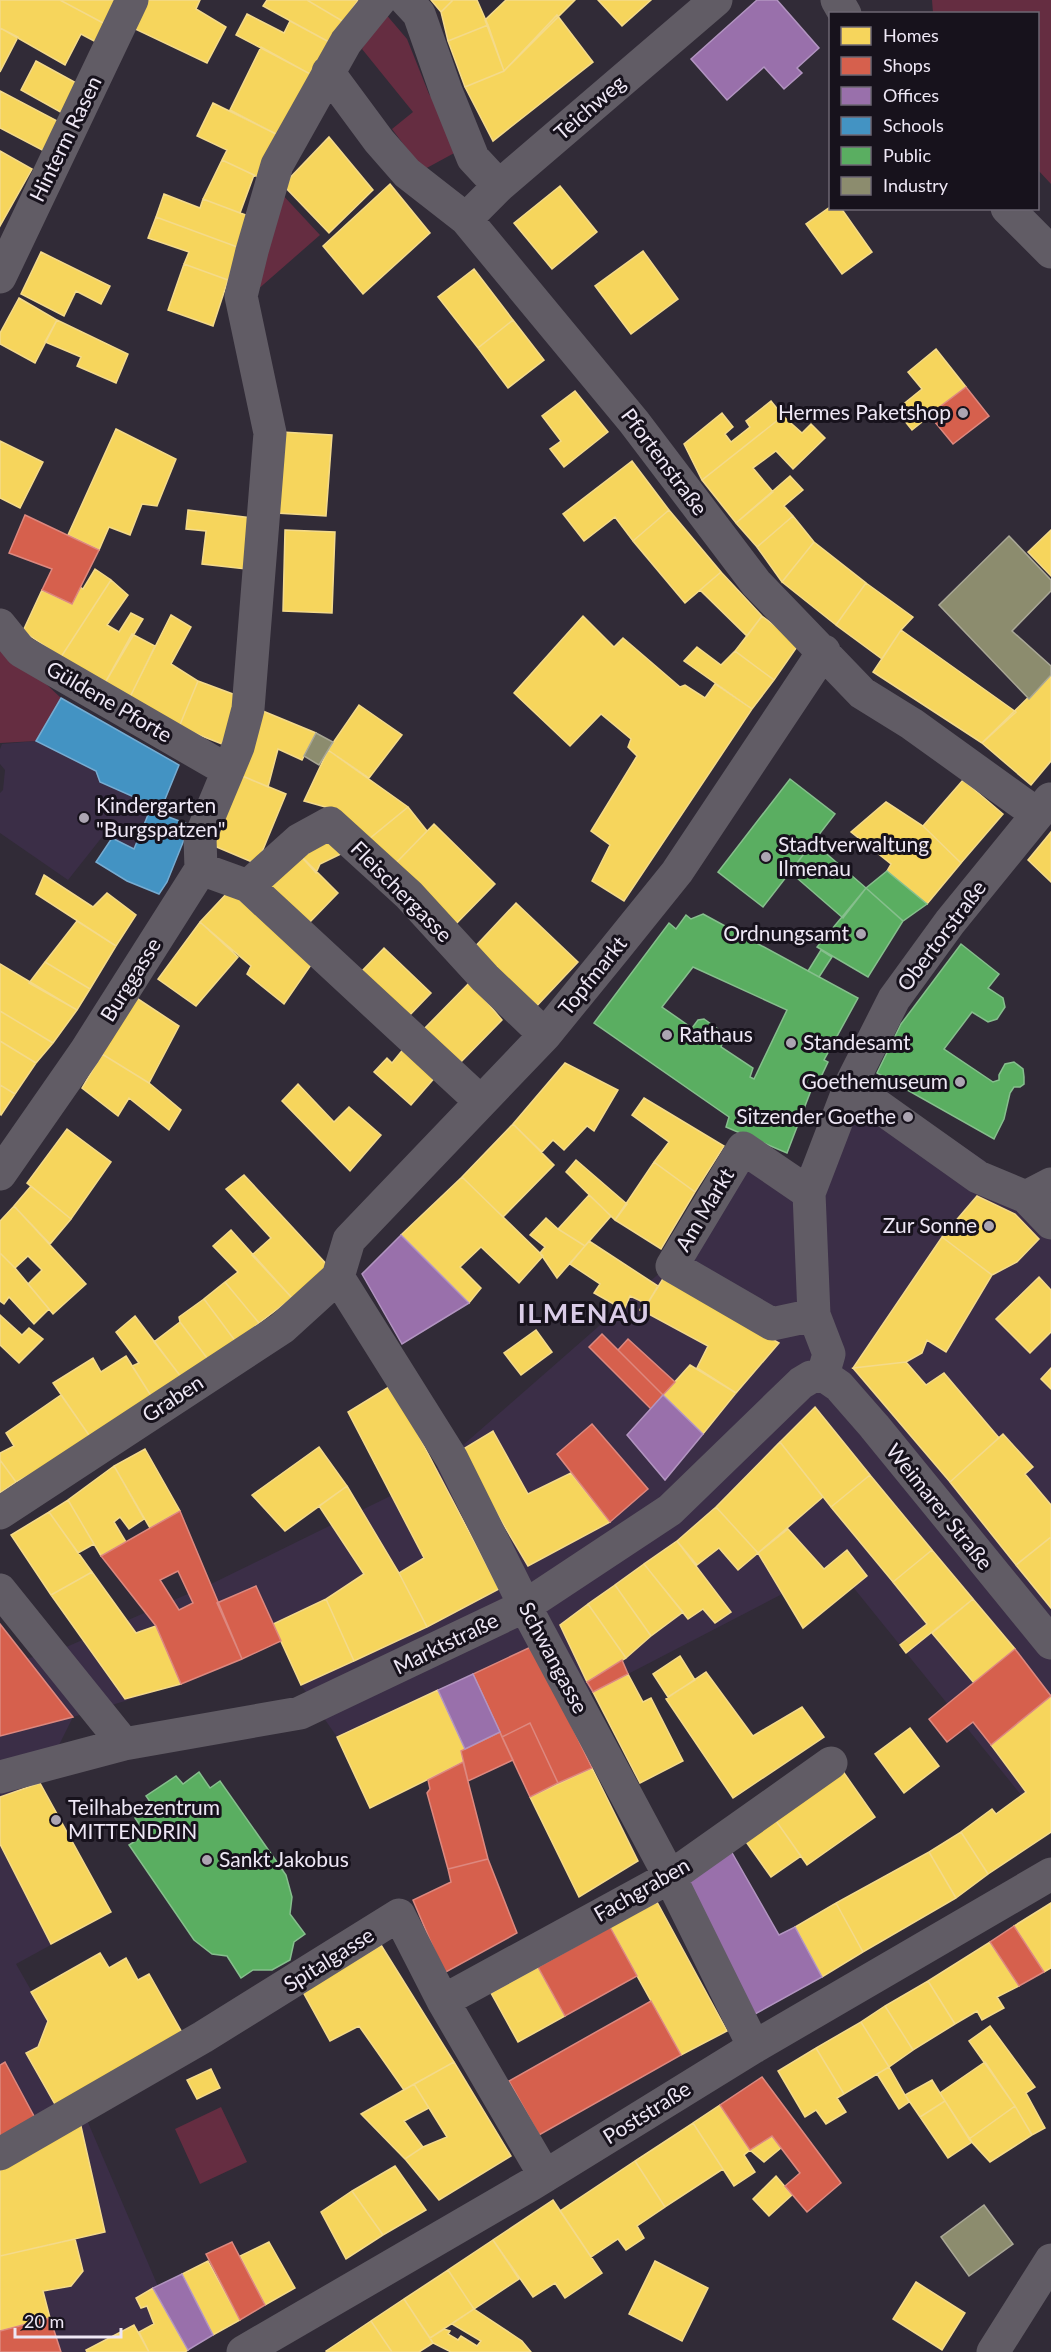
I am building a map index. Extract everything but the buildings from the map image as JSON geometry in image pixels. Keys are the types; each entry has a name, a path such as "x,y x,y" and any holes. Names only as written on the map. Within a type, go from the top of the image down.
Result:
{"street":[{"name":"Hinterm Rasen","path":"0,277 132,0"},
{"path":"380,0 346,42 277,165 241,296 270,433 248,709 238,747 200,838 201,869 248,886 480,1101"},
{"path":"406,0 419,14 473,158 499,186"},
{"name":"Teichweg","path":"466,219 499,186 716,0"},
{"name":"Pfortenstraße","path":"328,72 379,141 407,173 466,219 634,422 756,583 862,693 1044,806"},
{"path":"1009,210 1051,252"},
{"name":"Güldene Pforte","path":"0,625 21,651 227,770"},
{"name":"Topfmarkt","path":"338,1277 349,1240 545,1035 677,872 824,651"},
{"name":"Obertorstraße","path":"850,1086 894,999 950,921 1044,806"},
{"name":"Fleischergasse","path":"248,886 299,840 330,823 409,895 485,978 545,1035"},
{"name":"Burggasse","path":"0,1174 85,1052 201,869"},
{"path":"823,1375 829,1354 814,1315 809,1193 850,1086 978,1177 1038,1190 1051,1223"},
{"name":"Am Markt","path":"809,1193 743,1148 672,1266 772,1324 814,1315"},
{"name":"Graben","path":"0,1513 282,1328 338,1277"},
{"name":"Schwangasse","path":"338,1277 452,1459 525,1606 670,1877 754,2047"},
{"name":"Marktstraße","path":"0,1778 124,1744 300,1713 525,1606 670,1510 801,1383 811,1377 823,1375"},
{"name":"Weimarer Straße","path":"823,1375 839,1386 874,1426 1051,1643"},
{"path":"0,1590 124,1744"},
{"name":"Fachgraben","path":"442,2001 670,1877 831,1764"},
{"name":"Poststraße","path":"243,2352 545,2176 754,2047 1051,1874"},
{"name":"Spitalgasse","path":"0,2154 222,2025 399,1915 442,2001 545,2176"},
{"path":"993,2352 1051,2260"}],"shaded area":[{"path":"932,0 1051,0 1051,184 1039,171 1039,12 933,12"},
{"path":"384,12 407,39 429,94 447,119 458,151 423,170 392,129 413,112 362,49"},
{"path":"279,191 320,235 256,291"},
{"path":"0,649 30,669 61,698 36,741 0,743"},
{"name":"Kindergarten \"Burgspatzen\"","path":"36,741 96,771 100,782 161,809 161,815 190,825 167,882 159,894 96,862 112,838 106,832 68,880 0,833 0,793 3,790 5,770 0,764 0,749 2,744"},
{"path":"852,1070 986,1162 974,1184 1023,1207 1051,1238 1051,1832 836,1566 370,1808 337,1737 301,1685 281,1641 180,1684 73,1717 40,1783 111,1912 16,1964 32,1992 100,1953 109,1968 126,1958 138,1979 149,1974 184,2036 84,2113 186,2352 0,2352 0,1662 48,1655 213,1583 423,1480 663,1270 737,1136 799,1170"},
{"path":"221,2107 247,2162 200,2184 175,2129"}],"place":[{"name":"Hermes Paketshop","path":"963,413"},
{"name":"Kindergarten \"Burgspatzen\"","path":"84,818"},
{"name":"Stadtverwaltung Ilmenau","path":"766,857"},
{"name":"Ordnungsamt","path":"861,934"},
{"name":"Rathaus","path":"667,1035"},
{"name":"Standesamt","path":"791,1043"},
{"name":"Goethemuseum","path":"960,1082"},
{"name":"Sitzender Goethe","path":"908,1117"},
{"name":"Zur Sonne","path":"989,1226"},
{"name":"Teilhabezentrum MITTENDRIN","path":"56,1820"},
{"name":"Sankt Jakobus","path":"207,1860"}],"district":[{"name":"ILMENAU","path":"584,1314"}]}
